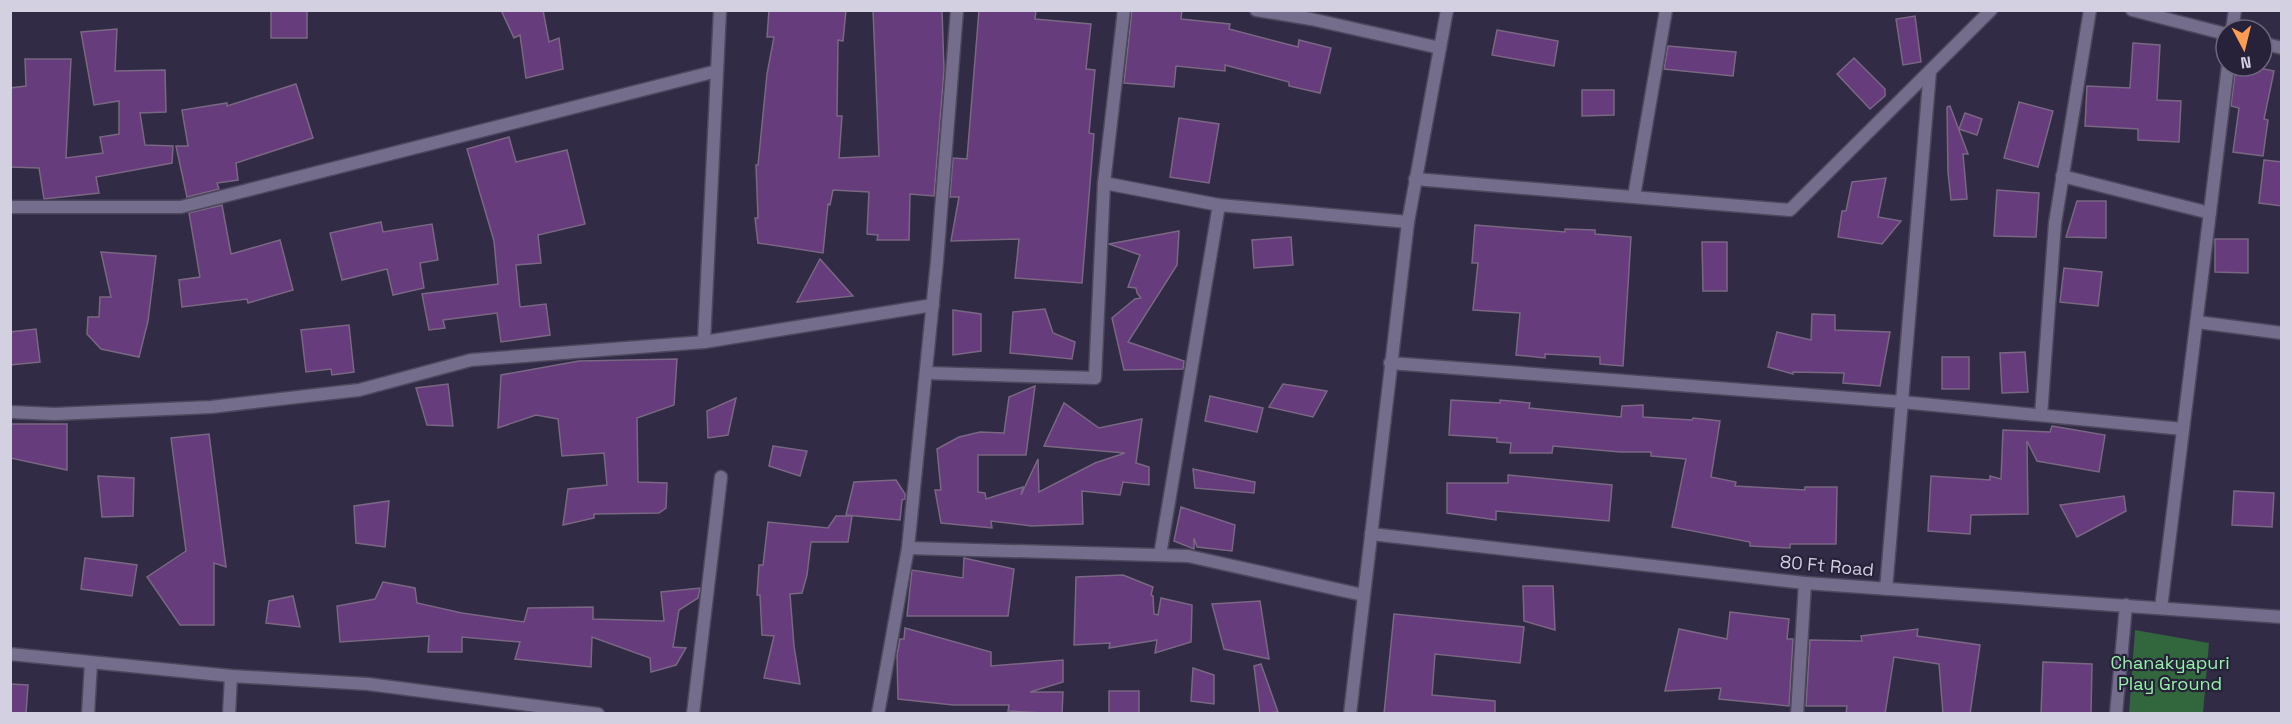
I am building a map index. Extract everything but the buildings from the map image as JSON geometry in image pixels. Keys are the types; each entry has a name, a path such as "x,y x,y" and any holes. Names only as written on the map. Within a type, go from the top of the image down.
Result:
{"street":[{"path":"704,342 720,10"},
{"path":"878,714 908,548 933,305 957,10"},
{"path":"926,373 1095,378 1104,183 1124,10"},
{"path":"1256,10 1311,19 1440,48"},
{"path":"1350,714 1408,222 1447,10"},
{"path":"1634,196 1666,10"},
{"path":"1415,179 1790,210 1991,10"},
{"path":"2041,415 2055,223 2090,10"},
{"path":"2132,10 2214,31"},
{"path":"10,207 181,207 717,71"},
{"path":"1886,589 1930,71"},
{"path":"2161,609 2227,78"},
{"path":"2062,176 2210,213"},
{"path":"1104,183 1219,205 1408,222"},
{"path":"1160,555 1219,205"},
{"path":"10,412 55,414 211,407 359,390 471,360 704,342 933,305"},
{"path":"2196,322 2282,333"},
{"path":"1390,363 1902,402 2183,429"},
{"path":"693,714 721,477"},
{"name":"80 Ft Road","path":"1371,534 1805,583 2282,617"},
{"path":"908,548 1188,556 1363,596"},
{"path":"1797,714 1805,583"},
{"path":"2116,714 2126,605"},
{"path":"10,654 231,676 368,684 598,714"},
{"path":"88,714 91,663"},
{"path":"229,714 231,676"}],"green space":[{"name":"Chanakyapuri Play Ground","path":"2135,630 2209,643 2203,713 2129,713"}]}
